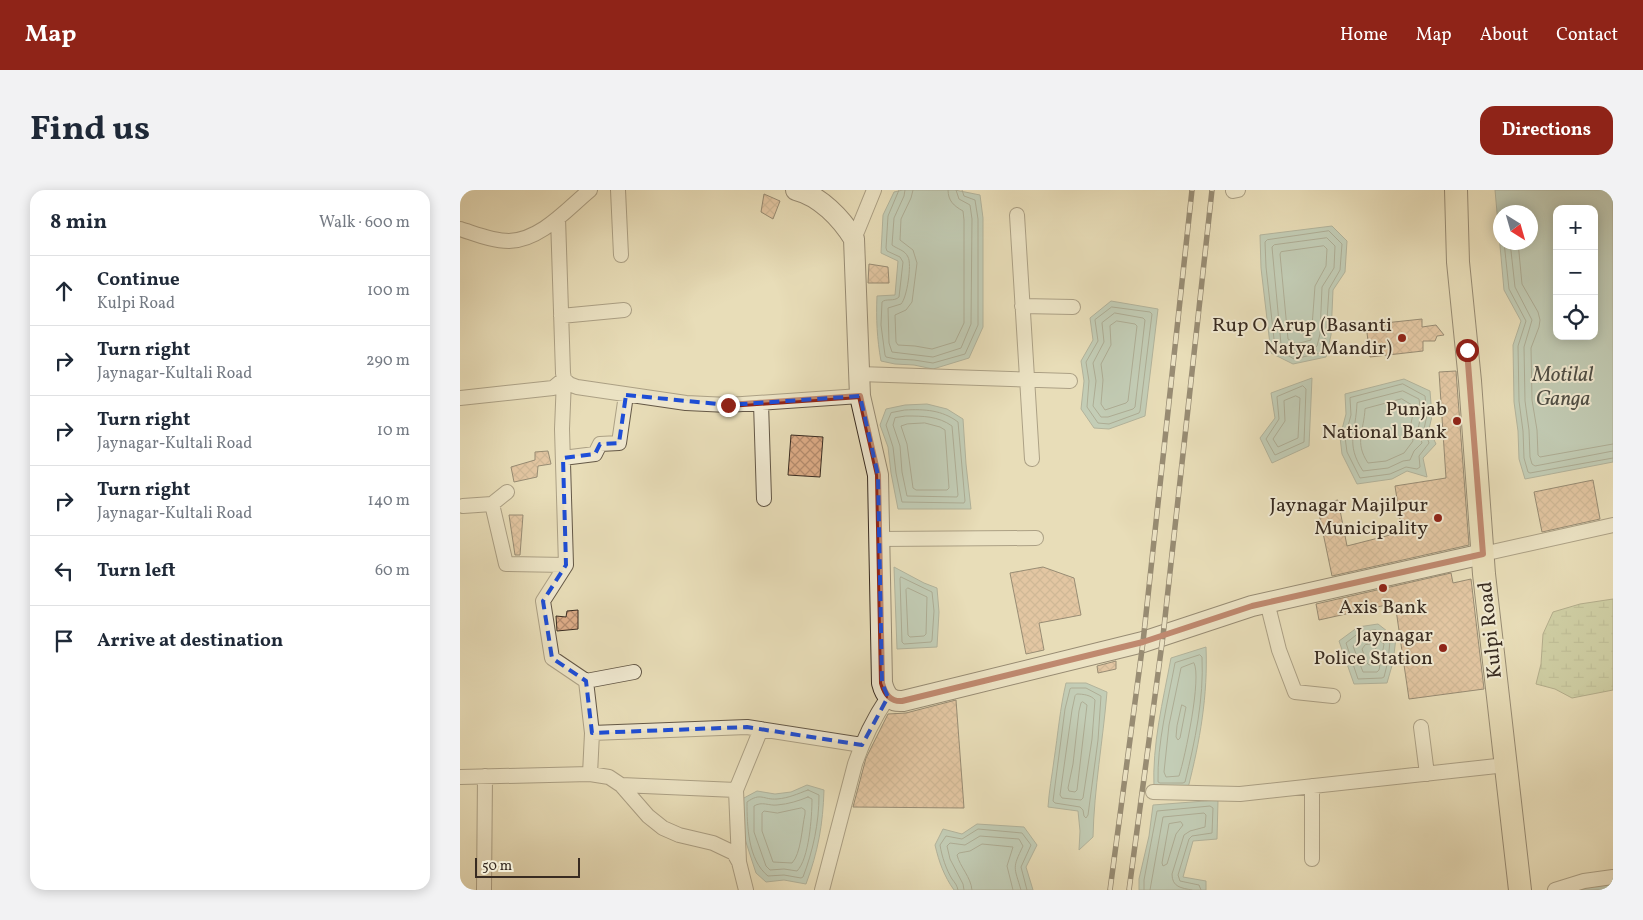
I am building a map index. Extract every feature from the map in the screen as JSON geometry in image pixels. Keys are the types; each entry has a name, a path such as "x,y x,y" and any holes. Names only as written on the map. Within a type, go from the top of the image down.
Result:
{"main road":[{"path":"796,190 818,195 844,223 854,239 860,396 878,475 882,683 888,697 895,701 902,701 1143,642 1267,602 1483,554"},
{"name":"Kulpi Road","path":"1456,190 1458,262 1470,380 1486,590 1520,890"}],"street":[{"path":"460,229 493,239 515,240 534,234 558,218 590,190"},
{"path":"618,190 621,255"},
{"path":"854,239 874,190"},
{"path":"1017,215 1032,459"},
{"path":"558,218 564,379 563,458 566,565 543,601 552,658 586,681 634,672"},
{"path":"1022,306 1073,307"},
{"path":"561,316 624,310"},
{"path":"859,374 1070,381"},
{"path":"564,379 569,384 577,387 686,403 728,405 860,396"},
{"path":"460,398 553,388 564,379"},
{"path":"563,458 595,454 600,444 619,443 626,395"},
{"path":"761,403 764,499"},
{"path":"463,506 492,504 507,492"},
{"path":"492,504 506,564 566,565"},
{"path":"1483,554 1613,525"},
{"path":"879,539 1036,538"},
{"path":"1267,602 1279,650 1295,692 1333,696"},
{"path":"586,681 592,733 590,774"},
{"path":"822,890 855,764 862,744 888,697"},
{"path":"592,733 747,727 862,744"},
{"path":"1421,727 1428,774"},
{"path":"746,890 740,862 736,790 762,729"},
{"path":"1153,792 1240,794 1506,765"},
{"path":"460,777 590,774 609,777 621,785 648,816 663,828 678,835 723,847 734,854 740,862"},
{"path":"484,890 485,776"},
{"path":"621,785 736,790"},
{"path":"1312,786 1312,859"},
{"path":"1555,890 1584,880 1613,876"}],"highlighted area":[{"path":"626,395 728,405 860,396 878,475 882,683 888,697 862,745 747,727 592,733 586,681 552,658 543,601 566,565 563,458 595,454 600,444 619,443"}],"green space":[{"path":"1613,599 1613,690 1572,698 1555,689 1536,684 1541,664 1543,634 1553,612 1580,604"}],"water":[{"path":"903,190 955,190 980,195 983,218 983,327 969,358 933,369 881,361 877,328 877,296 895,295 898,261 881,253 883,215 894,192"},
{"name":"Motilal Ganga","path":"1495,190 1613,190 1613,462 1525,479 1519,459 1514,402 1513,345 1521,321 1504,290 1500,250 1538,250 1538,205 1496,205"},
{"path":"1332,226 1347,241 1345,272 1333,290 1331,335 1326,357 1293,364 1271,353 1261,268 1260,235"},
{"path":"1111,301 1158,309 1145,416 1109,429 1094,428 1081,409 1084,381 1081,361 1093,340 1090,318"},
{"path":"1312,378 1309,446 1272,463 1260,438 1275,418 1271,393"},
{"path":"1404,379 1430,391 1432,416 1429,429 1436,444 1423,458 1427,477 1407,471 1392,479 1357,484 1342,454 1340,437 1346,414 1345,394"},
{"path":"927,404 947,409 963,419 971,509 898,509 888,447 880,425 886,409 905,405"},
{"path":"894,567 937,588 939,612 937,647 897,649"},
{"path":"1378,624 1396,638 1393,662 1387,683 1354,684 1339,641 1358,627"},
{"path":"1206,647 1206,683 1202,718 1188,788 1154,789 1156,739 1171,658"},
{"path":"1066,683 1086,683 1107,692 1093,837 1079,850 1078,811 1048,807"},
{"path":"807,785 824,790 819,838 806,884 784,880 766,882 756,873 743,833 742,799 757,791 775,794 791,792"},
{"path":"1218,800 1217,839 1193,841 1183,877 1206,881 1206,890 1139,890 1139,879 1149,836 1153,805"},
{"path":"977,824 1024,827 1037,845 1026,867 1033,890 954,890 942,869 935,845 943,829 962,834"},
{"path":"1613,878 1613,890 1565,890"}],"building":[{"path":"764,194 780,201 773,219 761,212"},
{"path":"869,264 888,267 889,283 868,283"},
{"name":"Rup O Arup (Basanti Natya Mandir)","path":"1422,319 1422,327 1436,325 1444,335 1437,336 1435,341 1423,341 1423,351 1370,357 1366,325"},
{"path":"1456,371 1469,545 1332,576 1317,504 1338,500 1347,546 1402,532 1395,486 1446,478 1439,372"},
{"path":"791,435 823,437 820,477 788,475"},
{"path":"548,451 551,464 538,466 537,477 514,482 511,467 535,460 535,452"},
{"path":"1593,480 1600,519 1542,532 1534,492"},
{"path":"509,515 523,515 520,555 515,555"},
{"path":"1043,567 1074,578 1081,615 1039,623 1044,650 1026,654 1010,573"},
{"name":"Jaynagar Police Station","path":"1451,573 1453,583 1471,579 1484,689 1409,699 1395,603 1319,620 1316,604"},
{"path":"578,610 578,629 557,631 556,616 566,617 567,611"},
{"path":"1116,661 1116,669 1098,673 1097,666"},
{"path":"956,700 964,808 853,807 866,758 888,714 906,713"}],"railway":[{"path":"1110,890 1143,642 1192,190"},
{"path":"1129,890 1163,636 1212,190"}],"place":[{"name":"Rup O Arup (Basanti Natya Mandir)","path":"1402,338"},
{"name":"Punjab National Bank","path":"1457,421"},
{"name":"Jaynagar Majilpur Municipality","path":"1438,518"},
{"name":"Axis Bank","path":"1383,588"},
{"name":"Jaynagar Police Station","path":"1443,648"}],"route":[{"path":"728,405 860,396 878,475 882,683 888,697 895,701 902,701 1143,642 1252,606 1483,554 1467,350"}]}
